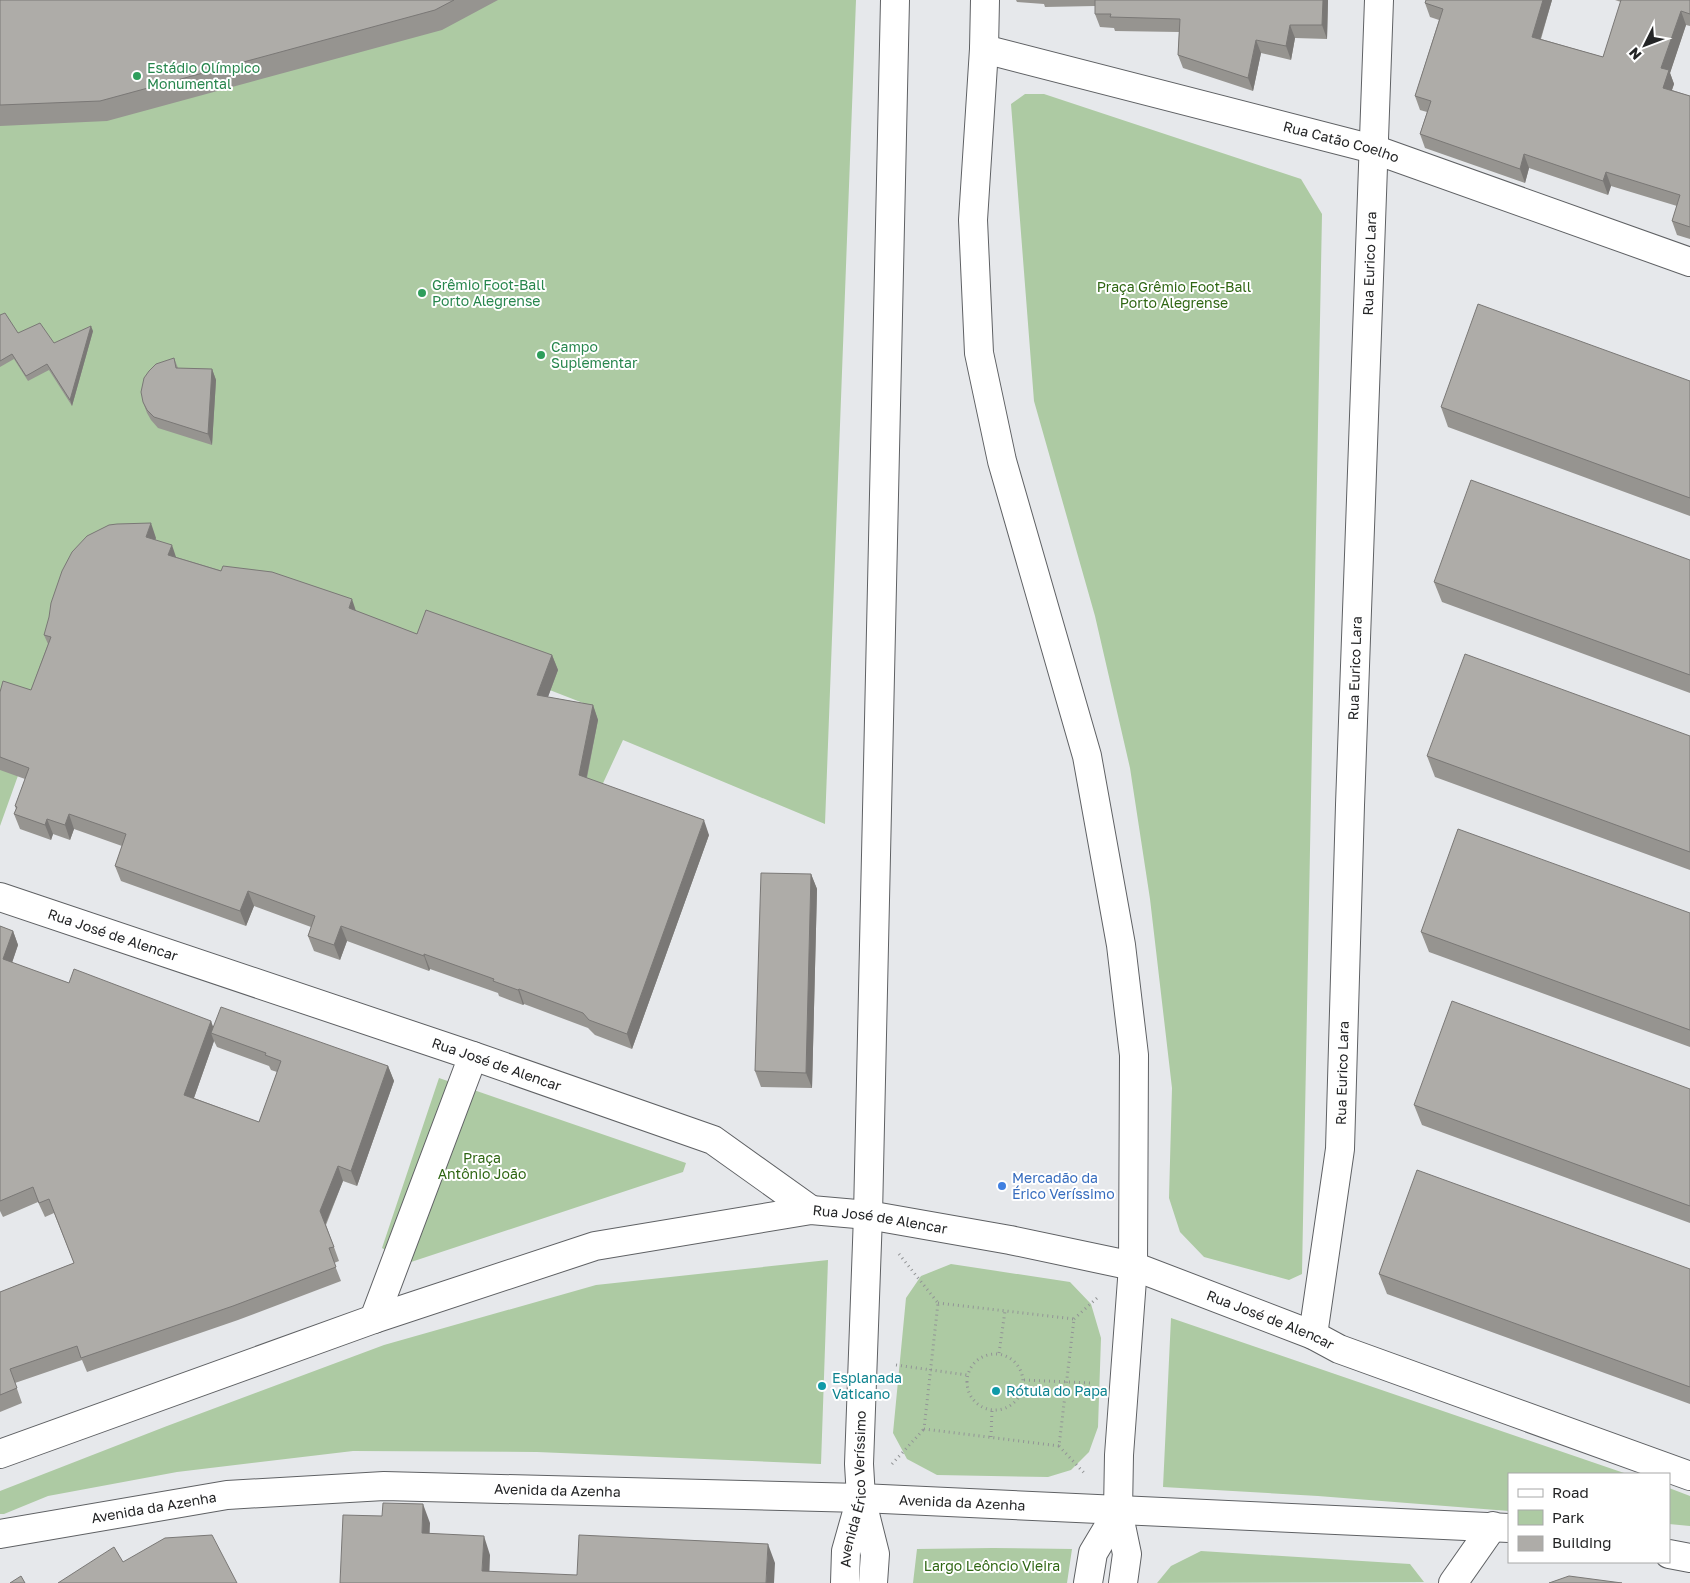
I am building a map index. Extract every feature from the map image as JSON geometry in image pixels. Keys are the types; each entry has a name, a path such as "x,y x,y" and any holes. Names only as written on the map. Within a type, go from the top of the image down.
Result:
{"main road":[{"name":"Avenida Érico Veríssimo","path":"845,1583 846,1551 861,1498 859,1464 868,1215 895,0"},
{"path":"985,0 984,48 973,220 979,353 1002,461 1087,756 1121,945 1134,1055 1133,1266 1119,1455 1118,1511 1127,1554 1123,1583"},
{"name":"Rua Eurico Lara","path":"1314,1335 1340,1149 1344,966 1379,0"},
{"name":"Rua Catão Coelho","path":"984,48 1373,149 1690,262"},
{"name":"Rua José de Alencar","path":"0,897 473,1056 713,1140 811,1210 868,1215 1010,1240 1133,1266 1314,1335 1339,1349 1690,1476"},
{"path":"374,1320 473,1056"},
{"path":"0,1454 374,1320 595,1246 811,1210"},
{"name":"Avenida da Azenha","path":"0,1534 227,1495 384,1486 861,1498 1118,1511"},
{"path":"861,1498 875,1554 873,1583"},
{"path":"1118,1511 1147,1510 1501,1527"},
{"path":"1088,1583 1093,1553 1118,1511"},
{"path":"1453,1583 1501,1527"},
{"path":"1670,1554 1690,1558"}],"path":[{"path":"868,1215 938,1303 924,1429 1059,1446 1074,1319 938,1303"},
{"path":"999,1353 1004,1311"},
{"path":"999,1353 1013,1360 1018,1365 1024,1380 1023,1388 1015,1402 1008,1408 1000,1410 982,1408 969,1394 966,1384 967,1375 970,1367 983,1356 999,1353"},
{"path":"862,1361 967,1375"},
{"path":"1024,1380 1124,1385"},
{"path":"991,1437 992,1410"}],"green space":[{"name":"Grêmio Foot-Ball Porto Alegrense","path":"0,0 856,0 825,824 623,740 598,794 556,777 583,703 285,587 79,605 0,826"},
{"name":"Praça Grêmio Foot-Ball Porto Alegrense","path":"1025,94 1044,94 1301,179 1322,214 1302,1274 1289,1280 1204,1257 1180,1232 1169,1198 1172,1088 1150,899 1130,768 1095,616 1034,401 1011,104"},
{"name":"Praça Antônio João","path":"439,1078 686,1163 683,1172 408,1263 382,1248"},
{"path":"828,1260 821,1464 537,1452 353,1451 177,1472 48,1496 0,1514 0,1491 384,1345 596,1285"},
{"path":"951,1264 1070,1282 1091,1304 1101,1338 1098,1427 1089,1452 1071,1470 1048,1477 937,1475 907,1459 893,1433 906,1298 921,1276"},
{"path":"1171,1318 1624,1473 1508,1473 1508,1511 1318,1496 1163,1487"},
{"path":"1670,1488 1690,1496 1690,1526 1670,1524"},
{"name":"Largo Leôncio Vieira","path":"917,1549 1072,1549 1067,1583 913,1583"},
{"path":"1201,1551 1410,1564 1424,1582 1157,1583 1171,1566"}],"building":[{"name":"Estádio Olímpico Monumental","path":"0,0 454,0 435,10 100,101 0,105"},
{"path":"1095,0 1323,0 1322,25 1290,25 1286,46 1256,40 1248,78 1178,55 1180,19 1110,17 1111,14 1095,14"},
{"path":"1426,0 1543,0 1532,37 1603,57 1621,0 1690,0 1690,14 1681,11 1661,68 1669,70 1663,88 1690,96 1690,227 1672,221 1680,195 1606,172 1603,181 1524,154 1520,169 1420,134 1431,101 1415,96 1443,9 1425,3"},
{"path":"1478,304 1690,381 1690,498 1441,407"},
{"path":"5,313 18,333 40,323 54,343 91,326 70,400 47,364 26,376 12,354 0,361 0,315"},
{"path":"174,358 176,368 212,369 208,434 154,417 147,410 143,402 141,392 144,378 156,364"},
{"path":"1471,480 1690,560 1690,675 1434,582"},
{"path":"151,523 146,537 172,545 168,555 221,571 223,566 272,572 352,599 349,608 417,634 426,610 552,655 537,695 593,705 579,775 704,820 627,1034 589,1020 583,1013 493,981 494,979 341,926 334,945 308,936 315,916 248,891 240,911 115,866 126,834 69,814 65,825 47,819 45,825 14,814 17,807 15,806 29,768 0,757 0,692 3,681 31,690 51,637 44,635 51,603 62,571 72,552 87,536 109,525"},
{"path":"1465,654 1690,736 1690,852 1427,756"},
{"path":"1458,829 1690,913 1690,1030 1421,932"},
{"path":"761,873 811,874 806,1073 755,1071"},
{"path":"0,926 13,931 3,959 69,983 74,969 211,1021 184,1095 259,1122 281,1061 265,1055 266,1053 211,1033 221,1007 388,1066 351,1171 338,1166 320,1211 334,1247 329,1248 336,1267 233,1306 81,1358 77,1346 10,1369 17,1388 0,1395 0,1292 74,1263 49,1199 39,1203 33,1187 0,1201"},
{"path":"1452,1001 1690,1089 1690,1206 1414,1105"},
{"path":"1417,1170 1690,1269 1690,1387 1379,1274"},
{"path":"383,1503 423,1504 422,1533 484,1536 482,1571 577,1575 579,1535 768,1544 766,1583 340,1583 343,1515 382,1516"},
{"path":"212,1535 237,1583 58,1583 114,1547 123,1562 165,1538"},
{"path":"21,1576 25,1583 10,1583"},
{"path":"1569,1576 1622,1583 1549,1583"}],"place":[{"name":"Estádio Olímpico Monumental","path":"137,76"},
{"name":"Grêmio Foot-Ball Porto Alegrense","path":"422,293"},
{"name":"Campo Suplementar","path":"541,355"},
{"name":"Mercadão da Érico Veríssimo","path":"1002,1186"},
{"name":"Esplanada Vaticano","path":"822,1386"},
{"name":"Rótula do Papa","path":"996,1391"}]}
